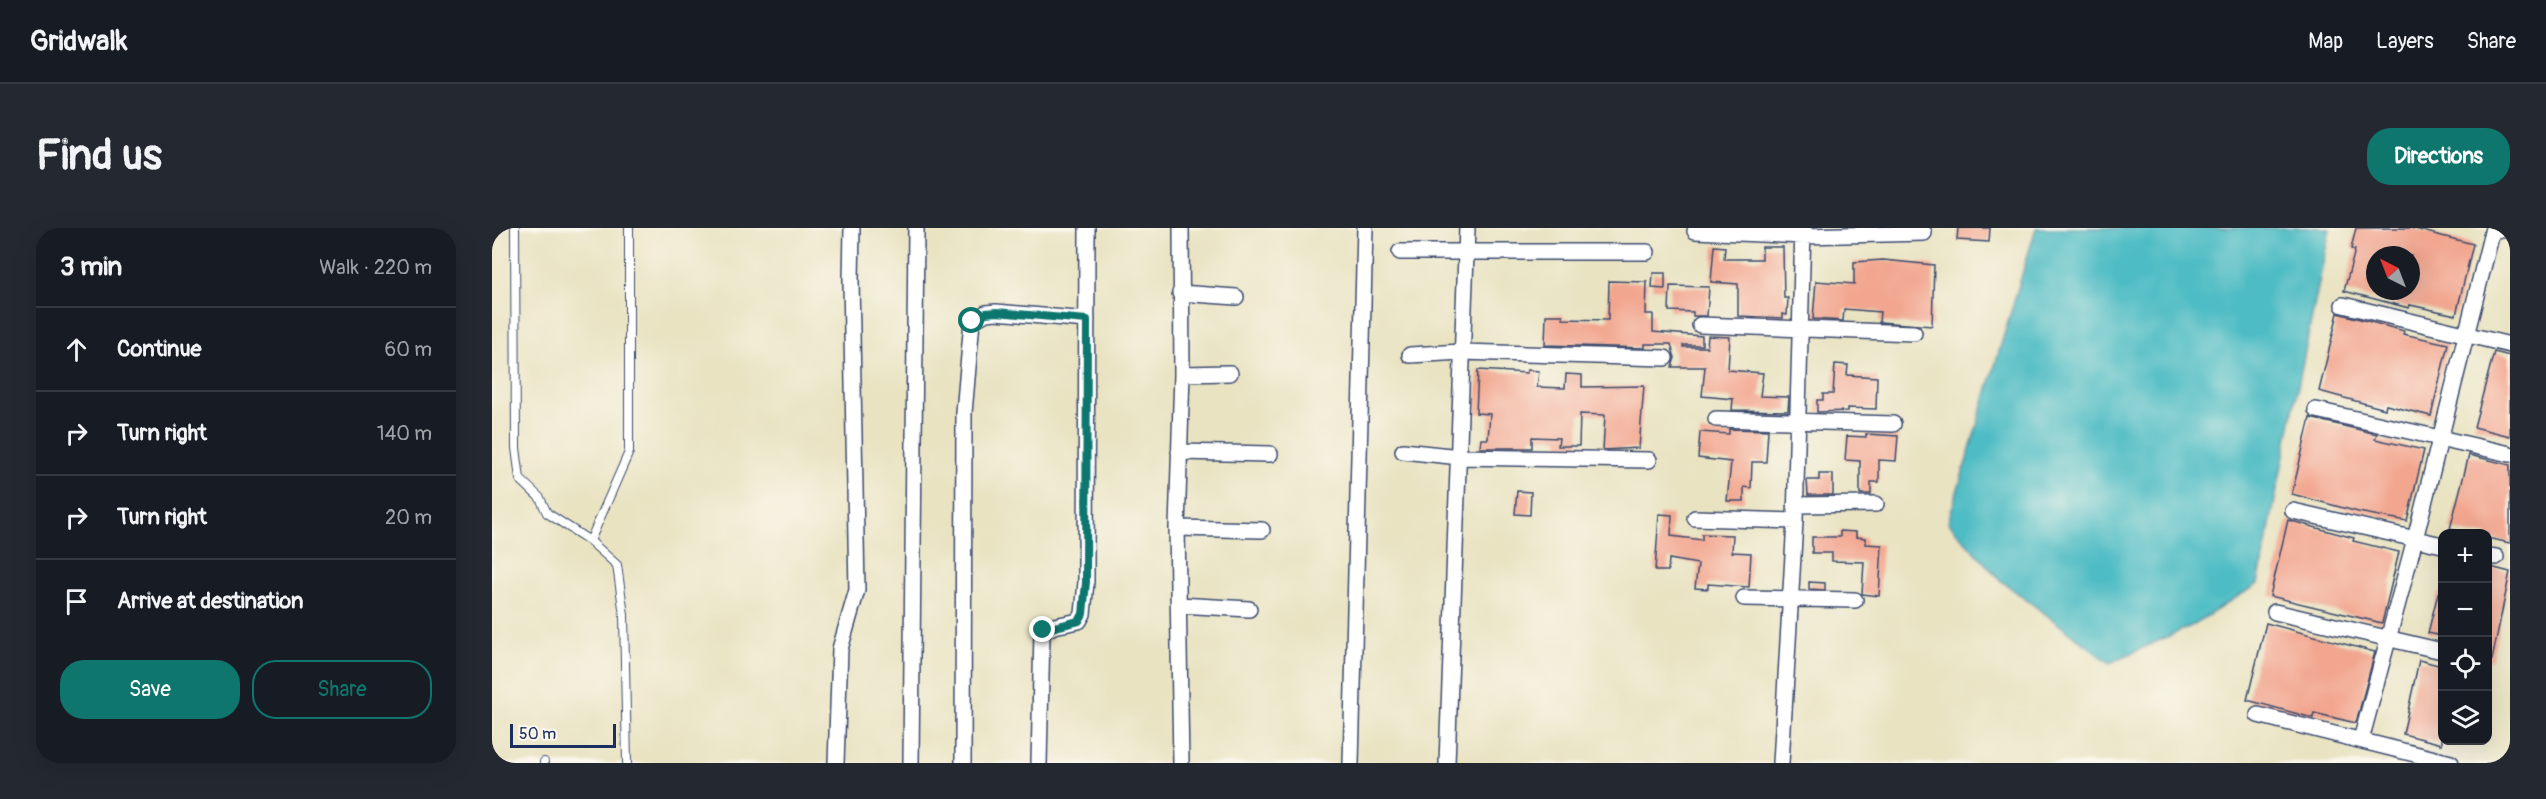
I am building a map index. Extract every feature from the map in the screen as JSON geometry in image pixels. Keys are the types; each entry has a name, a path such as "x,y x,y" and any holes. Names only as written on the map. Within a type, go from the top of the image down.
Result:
{"street":[{"path":"836,763 840,650 857,590 850,281 852,228"},
{"path":"911,763 916,228"},
{"path":"1039,763 1042,632 1054,626 1079,621 1083,614 1086,582 1087,228"},
{"path":"1181,228 1182,374 1177,528 1181,763"},
{"path":"1351,763 1365,228"},
{"path":"1447,763 1467,228"},
{"path":"2361,740 2494,228 2510,231"},
{"path":"1695,231 1924,233"},
{"path":"1781,763 1795,521 1803,232"},
{"path":"1400,252 1647,252"},
{"path":"1180,293 1236,297"},
{"path":"2343,305 2510,345"},
{"path":"963,763 964,413 972,321 986,313 996,312 1087,320"},
{"path":"1700,325 1914,333"},
{"path":"1410,355 1461,352 1665,358"},
{"path":"1182,374 1230,373"},
{"path":"2316,410 2510,454"},
{"path":"1716,419 1893,424"},
{"path":"1403,451 1460,457 1649,460"},
{"path":"1179,452 1270,454"},
{"path":"1795,505 1876,504"},
{"path":"2293,511 2438,544"},
{"path":"1695,518 1795,521"},
{"path":"1177,528 1262,530"},
{"path":"1744,598 1790,597 1855,600"},
{"path":"1179,605 1249,609"},
{"path":"2275,612 2438,650"},
{"path":"2258,715 2451,763"}],"lane":[{"path":"515,228 516,448 520,479 540,498 547,513 590,541 617,565 624,615 627,763"},
{"path":"590,541 628,452 629,228"}],"water":[{"path":"2036,228 2330,228 2258,584 2191,626 2110,663 1999,579 1948,522"}],"building":[{"path":"1958,228 1990,228 1989,242 1957,240"},
{"path":"2356,228 2411,228 2473,244 2456,315 2410,305 2409,308 2378,300 2420,300 2420,246 2366,246 2366,297 2344,291 2355,250 2351,249"},
{"path":"1714,246 1725,247 1724,259 1762,259 1762,247 1783,247 1784,298 1788,298 1787,315 1783,314 1783,318 1738,316 1738,284 1711,282"},
{"path":"1883,260 1934,265 1932,326 1879,322 1880,312 1844,309 1843,321 1813,319 1816,281 1854,284 1854,262"},
{"path":"1653,273 1665,273 1665,289 1652,288"},
{"path":"1609,281 1647,282 1646,314 1653,314 1653,332 1702,336 1702,345 1683,345 1683,347 1707,347 1708,336 1730,337 1728,370 1763,373 1760,396 1789,397 1788,411 1732,410 1733,399 1702,396 1705,367 1672,367 1675,358 1671,344 1645,344 1645,348 1545,345 1546,315 1563,315 1563,319 1608,320"},
{"path":"1670,286 1709,287 1707,316 1693,316 1693,312 1669,311"},
{"path":"2338,313 2404,331 2403,334 2448,344 2431,416 2386,405 2385,409 2319,391"},
{"path":"2494,352 2510,356 2510,436 2474,427"},
{"path":"1835,364 1848,365 1847,375 1877,377 1876,409 1848,408 1848,411 1817,412 1817,400 1823,400 1823,394 1833,394"},
{"path":"1478,370 1527,373 1527,370 1539,371 1537,387 1565,388 1566,374 1582,375 1582,387 1644,386 1639,448 1603,450 1605,415 1580,414 1579,446 1558,446 1559,438 1532,437 1532,448 1480,448 1481,439 1488,439 1490,414 1476,413"},
{"path":"2310,418 2377,434 2375,439 2424,450 2407,521 2358,512 2292,494"},
{"path":"1729,429 1768,430 1766,462 1752,462 1751,488 1744,487 1744,501 1727,501 1731,462 1698,458 1700,432 1729,434"},
{"path":"1866,434 1898,436 1896,461 1879,460 1879,482 1871,482 1871,494 1860,494 1860,461 1845,460 1847,436 1866,437"},
{"path":"2469,455 2510,465 2510,543 2492,539 2492,529 2450,529"},
{"path":"1819,474 1833,474 1833,495 1808,495 1807,480 1819,480"},
{"path":"1517,491 1531,492 1530,515 1515,514"},
{"path":"1659,514 1672,515 1671,536 1702,540 1702,534 1733,535 1732,552 1751,553 1749,587 1708,584 1708,589 1695,588 1698,564 1669,559 1668,571 1655,571"},
{"path":"2288,520 2354,538 2353,541 2399,552 2382,623 2270,596"},
{"path":"1840,531 1856,532 1856,537 1866,538 1866,544 1882,545 1879,596 1862,594 1864,562 1832,561 1832,553 1812,553 1812,537 1840,537"},
{"path":"2492,567 2510,572 2492,660"},
{"path":"1809,582 1825,583 1825,590 1809,589"},
{"path":"2438,593 2438,635 2428,633"},
{"path":"2266,623 2375,652 2356,723 2314,713 2313,718 2247,700"},
{"path":"2419,660 2438,665 2438,743 2403,734"}],"route":[{"path":"972,321 978,316 996,312 1087,320 1086,582 1083,614 1079,621 1043,630"}]}
